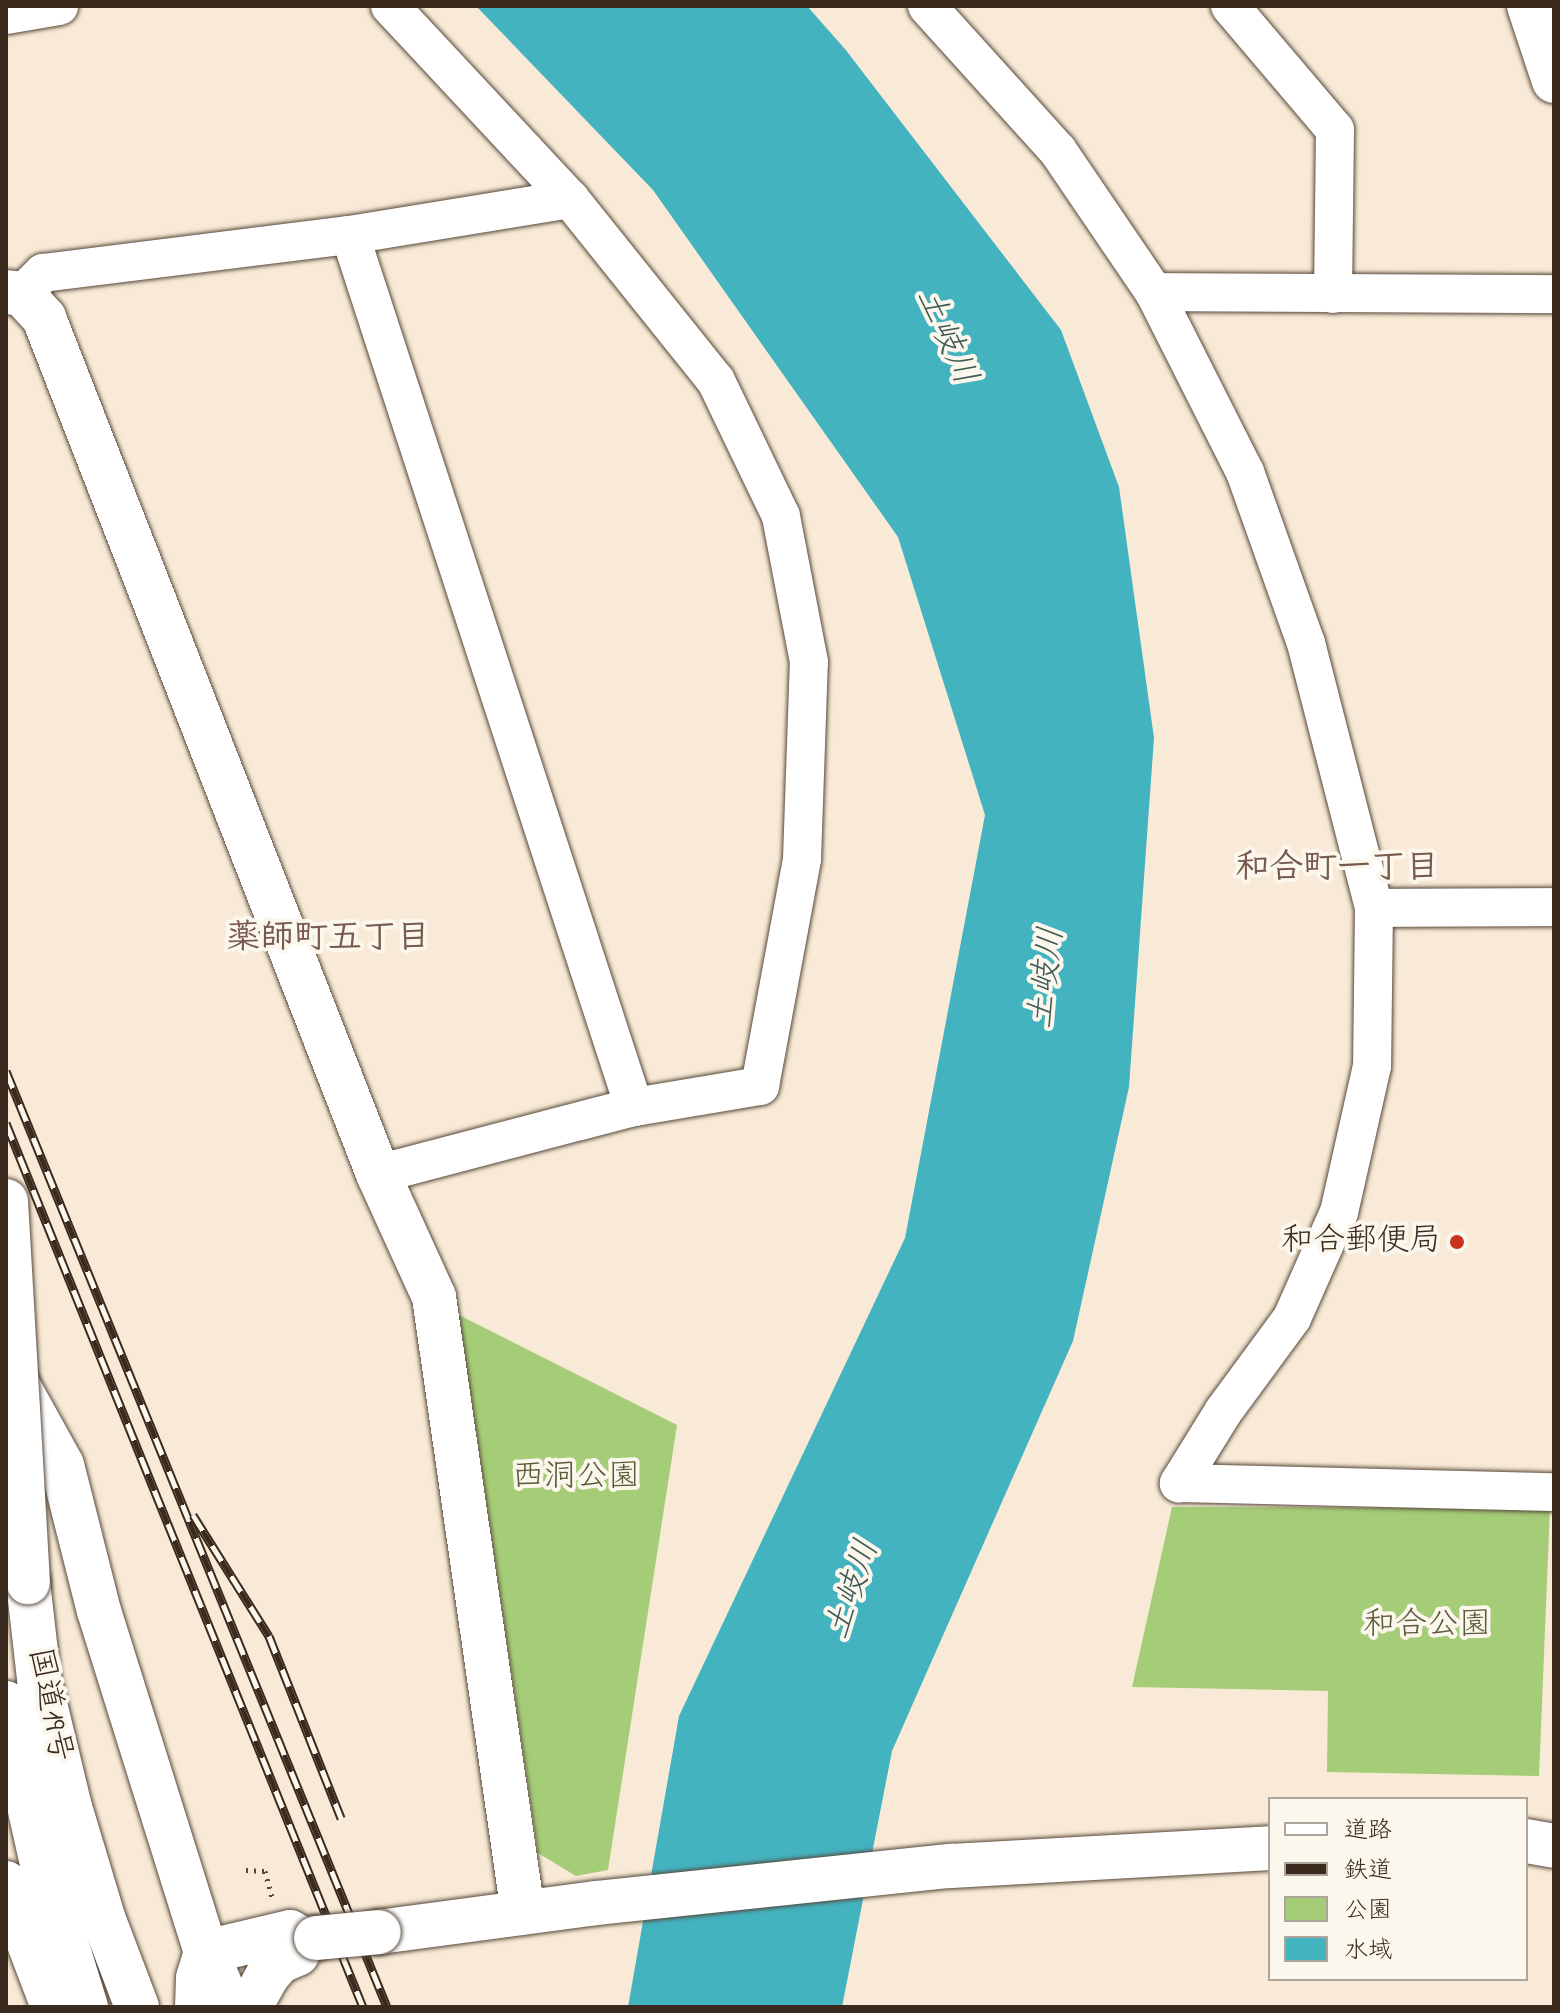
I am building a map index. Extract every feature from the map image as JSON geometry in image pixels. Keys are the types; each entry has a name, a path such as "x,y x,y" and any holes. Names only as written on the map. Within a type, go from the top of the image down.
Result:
{"main road":[{"path":"1529,6 1554,81"},
{"path":"14,293 44,318 378,1174 434,1297 523,1913"},
{"name":"国道19号","path":"6,1201 28,1582 39,1679 70,1807 104,1920 137,2007"},
{"path":"13,1387 62,1465 99,1611 206,1952 230,2007"},
{"name":"国道19号","path":"6,1703 42,1864 86,2007"},
{"path":"1528,1841 1554,1846"},
{"path":"206,1952 290,1932 310,1939 596,1903 951,1866 1268,1848"},
{"path":"6,1883 53,2007"},
{"path":"250,2007 267,1976 279,1962 297,1954 310,1939"},
{"path":"197,2007 198,1978 206,1952"}],"street":[{"path":"6,15 59,6"},
{"path":"378,1174 634,1107 760,1086 802,859 809,662 781,516 716,381 570,199 390,6"},
{"path":"927,6 1058,151 1154,292 1245,472 1306,643 1374,908 1372,1066 1339,1212 1292,1318 1223,1412 1179,1483 1554,1492"},
{"path":"1230,6 1335,130 1333,294"},
{"path":"14,293 43,273 350,235 570,199"},
{"path":"350,235 634,1107"},
{"path":"1154,292 1554,294"},
{"path":"1374,908 1554,907"}],"green space":[{"name":"西洞公園","path":"459,1315 677,1425 608,1870 576,1876 538,1853"},
{"name":"和合公園","path":"1172,1507 1550,1508 1539,1776 1327,1772 1328,1691 1132,1687"}],"water":[{"name":"土岐川","path":"476,6 807,6 845,49 1061,330 1119,487 1154,738 1129,1087 1073,1341 892,1751 842,2007 628,2007 679,1716 905,1238 985,815 898,537 653,190"}],"railway":[{"path":"6,1071 387,2007"},
{"path":"6,1123 363,2007"},
{"path":"193,1515 269,1636 341,1818"}],"place":[{"name":"和合郵便局","path":"1457,1242"}],"district":[{"name":"和合町一丁目","path":"1337,870"},
{"name":"薬師町五丁目","path":"328,940"}]}
